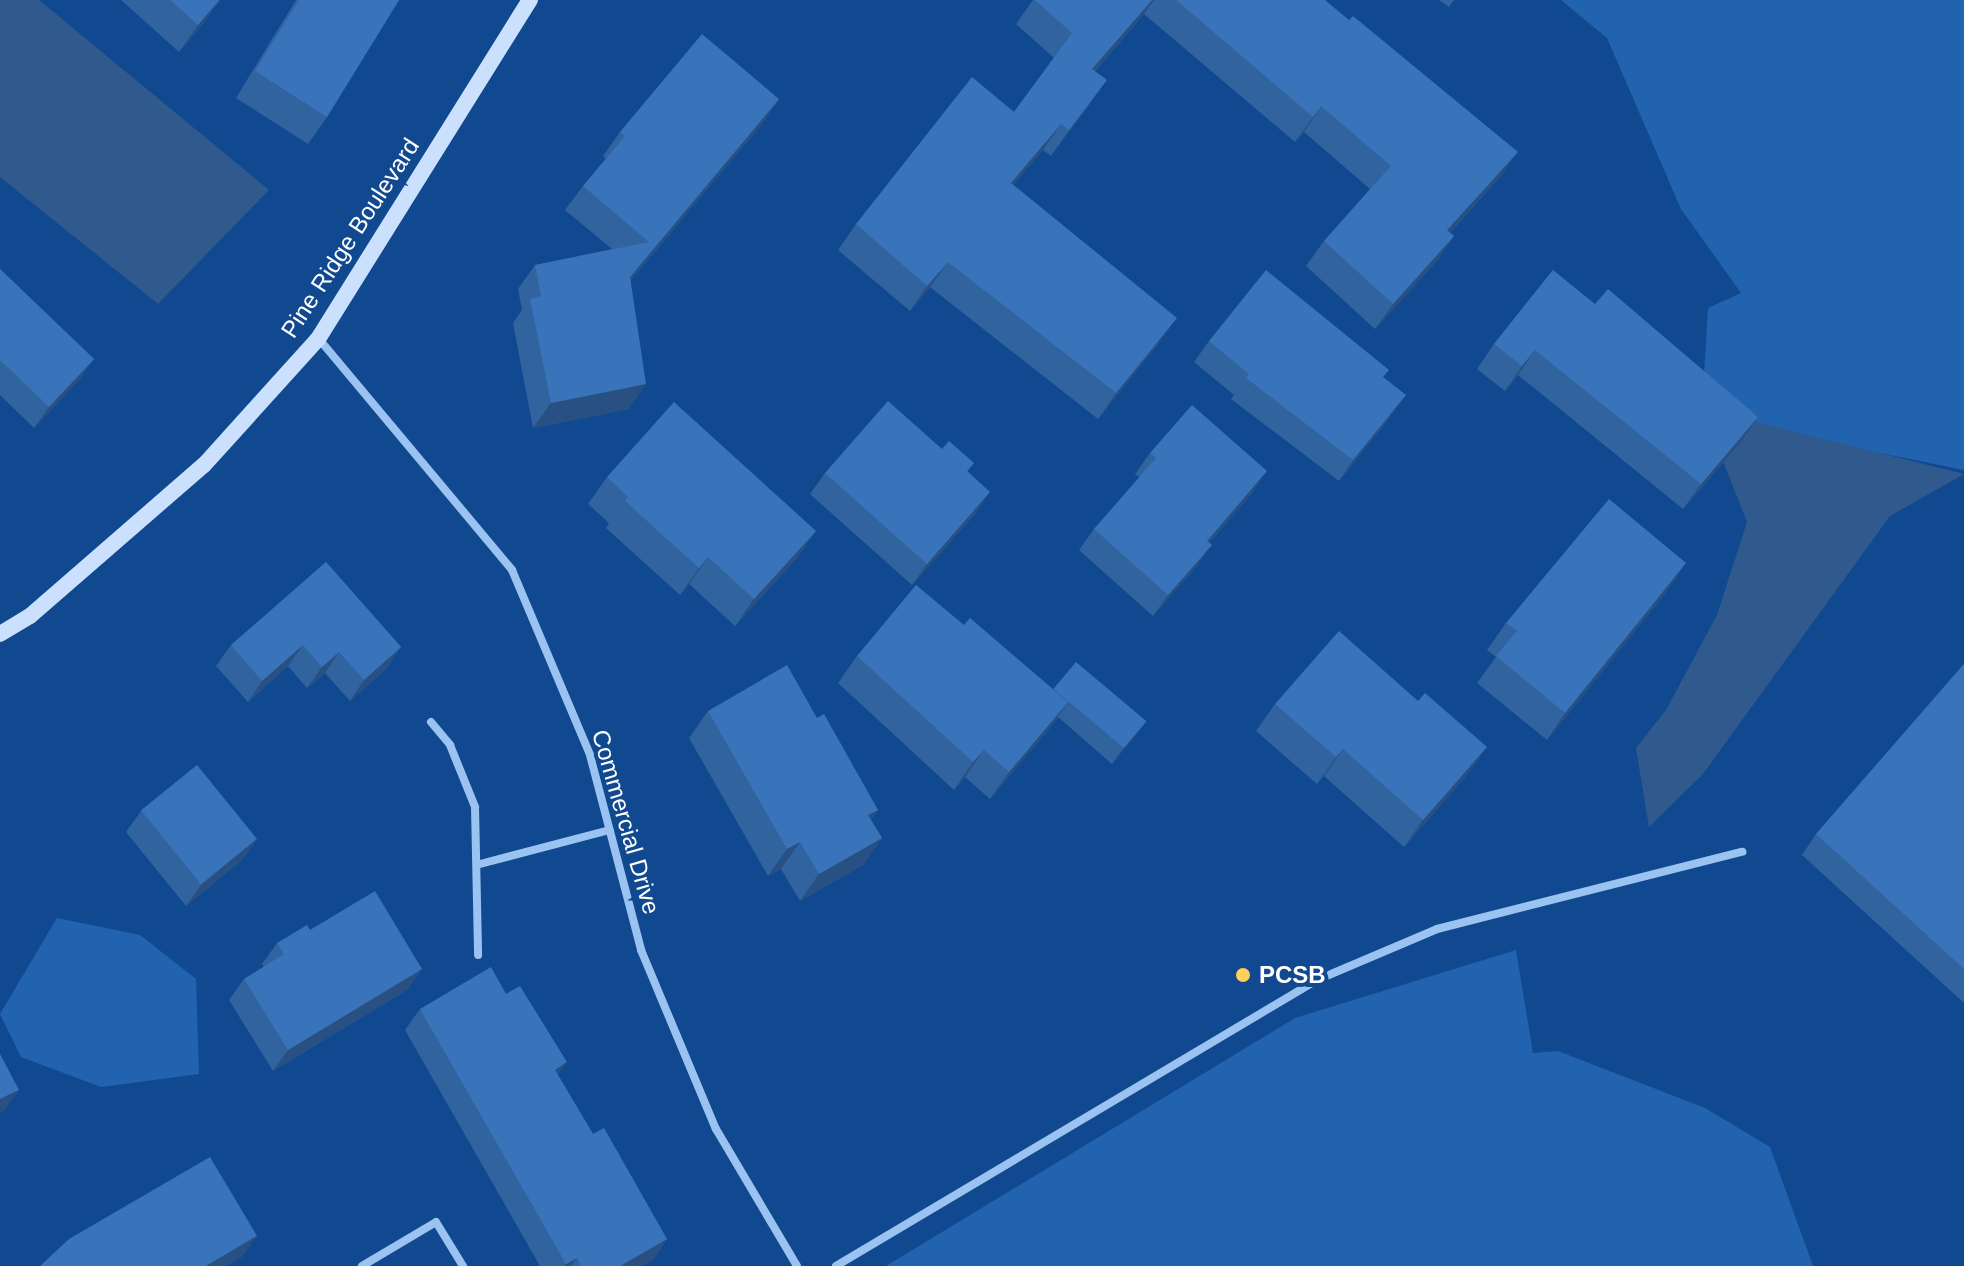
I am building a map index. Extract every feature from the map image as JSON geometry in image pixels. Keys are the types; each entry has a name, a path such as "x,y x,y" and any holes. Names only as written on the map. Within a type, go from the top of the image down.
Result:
{"street":[{"name":"Pine Ridge Boulevard","path":"0,634 30,616 204,465 318,339 530,0"},
{"name":"Commercial Drive","path":"318,339 512,570 590,755 641,950 716,1129 797,1266"},
{"path":"431,722 463,770 475,807 480,864 478,955"},
{"path":"480,864 610,830"},
{"path":"836,1266 1317,980 1437,929 1742,852"},
{"path":"362,1266 436,1222 463,1266"}],"shaded area":[{"path":"0,0 39,0 269,190 158,304 0,177"},
{"path":"1561,0 1964,0 1964,470 1831,443 1702,408 1708,308 1741,293 1681,209 1607,38"},
{"path":"1702,408 1964,474 1890,516 1703,774 1649,827 1636,748 1666,710 1717,615 1747,522"},
{"path":"57,918 140,935 196,979 199,1074 101,1087 21,1057 0,1014"},
{"path":"1516,950 1533,1053 1558,1051 1705,1108 1770,1147 1813,1266 886,1266 1295,1018"}],"building":[{"path":"170,0 219,0 198,25"},
{"path":"299,0 399,0 327,117 255,71"},
{"path":"1035,0 1152,0 1092,69 1107,80 1069,130 1061,124 1011,183 1177,318 1116,393 948,262 927,286 856,224 972,77 1014,112 1072,33"},
{"path":"1176,0 1325,0 1349,20 1353,16 1518,152 1447,230 1454,236 1393,304 1324,241 1391,166 1321,106 1313,117"},
{"path":"702,34 779,99 630,277 646,384 551,403 530,299 541,296 535,265 649,242 583,186 625,136 620,132"},
{"path":"0,269 94,359 49,407 0,360"},
{"path":"1266,270 1389,370 1383,377 1406,395 1353,460 1246,378 1249,374 1209,341"},
{"path":"1553,270 1595,304 1608,289 1758,417 1701,484 1535,350 1522,366 1494,344"},
{"path":"888,401 942,449 949,441 974,463 967,471 990,492 927,564 825,473"},
{"path":"674,402 816,531 754,599 708,557 699,568 625,501 628,497 607,477"},
{"path":"1192,405 1267,471 1207,541 1212,545 1168,595 1094,529 1156,458 1150,453"},
{"path":"1609,499 1686,563 1565,713 1496,656 1517,631 1506,623"},
{"path":"326,562 401,647 364,680 339,652 322,667 303,645 262,681 231,645"},
{"path":"916,585 964,625 970,618 1068,702 1009,772 984,750 973,762 857,656"},
{"path":"1339,631 1418,701 1425,693 1487,747 1423,820 1343,749 1336,757 1275,704"},
{"path":"1076,662 1146,721 1124,748 1054,689"},
{"path":"1964,664 1964,969 1816,834"},
{"path":"787,665 817,718 824,714 878,810 868,815 882,838 819,874 800,842 787,849 708,711"},
{"path":"197,765 257,839 201,884 141,810"},
{"path":"375,891 422,969 288,1050 244,979 284,954 277,943 307,925 310,930"},
{"path":"491,967 506,994 520,986 567,1062 555,1070 593,1134 604,1128 667,1239 620,1266 581,1266 577,1258 566,1264 420,1009"},
{"path":"0,1054 19,1090 0,1099"},
{"path":"210,1157 257,1236 206,1266 40,1266 69,1239"}],"place":[{"name":"PCSB","path":"1243,975"}]}
